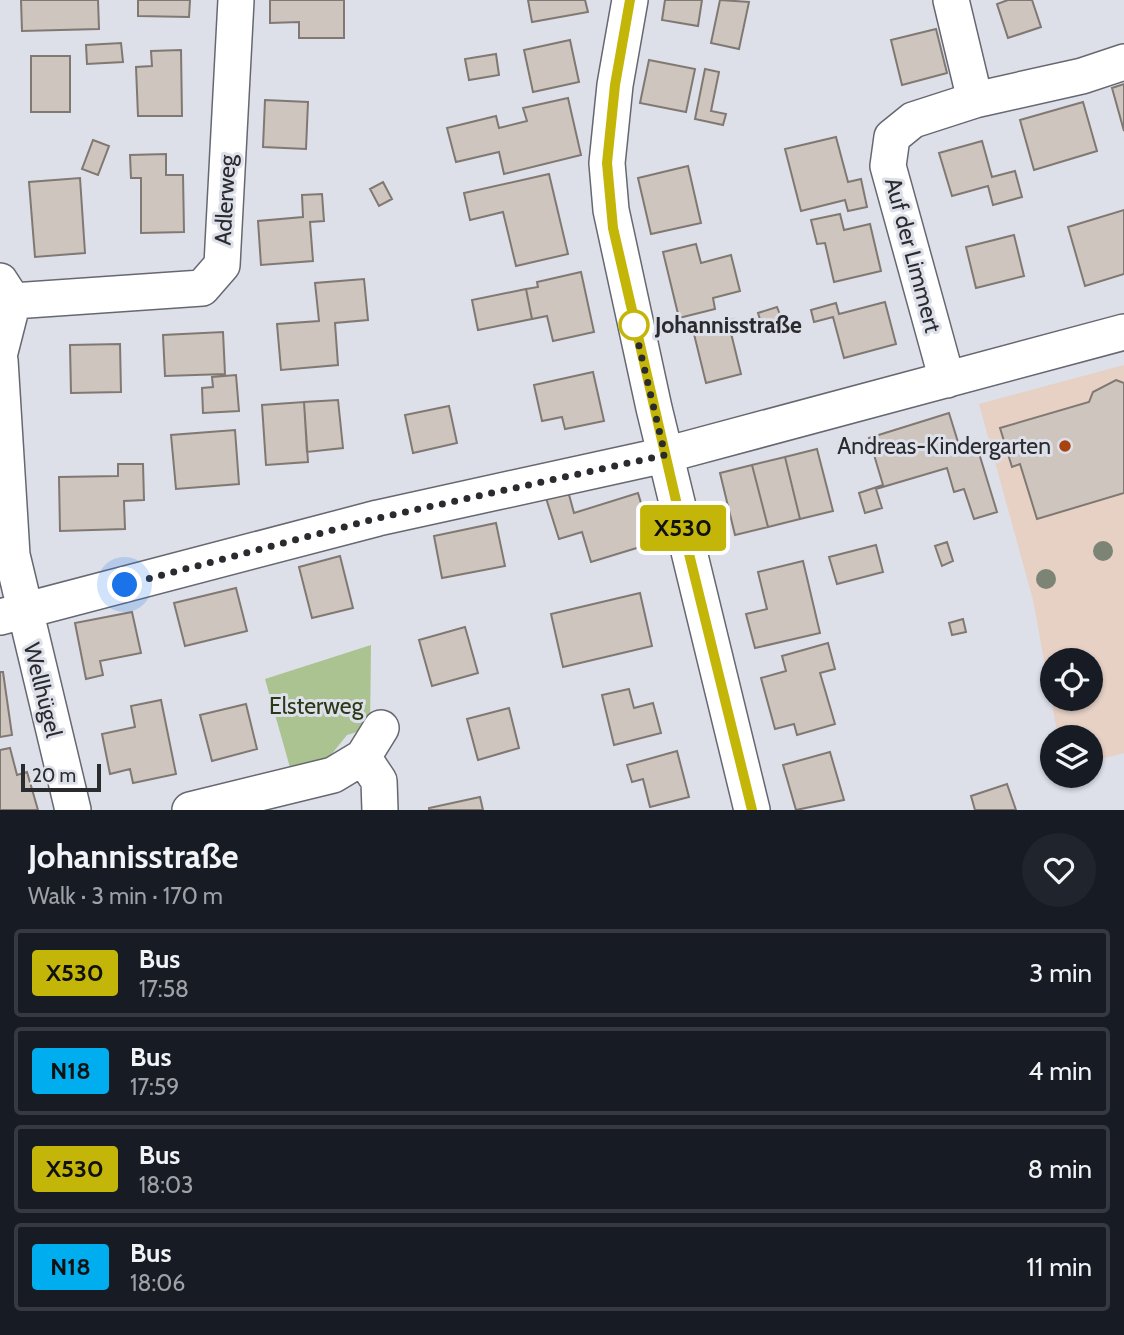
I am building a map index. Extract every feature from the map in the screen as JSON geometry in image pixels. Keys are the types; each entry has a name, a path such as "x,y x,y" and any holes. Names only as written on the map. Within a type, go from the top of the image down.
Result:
{"street":[{"name":"Adlerweg","path":"7,291 202,288 222,265 236,0"},
{"path":"630,0 615,85 608,150 616,245 752,810"},
{"path":"951,0 975,100"},
{"name":"Auf der Limmert","path":"947,380 888,166 892,137 913,120 975,100 1082,76 1124,62"},
{"path":"0,352 7,291"},
{"path":"12,614 378,518 665,455 1124,332"},
{"name":"Wellhügel","path":"0,359 12,555 12,614 73,810"},
{"path":"190,810 334,775 363,757 381,728"},
{"path":"363,757 379,781 380,810"}],"shaded area":[{"path":"1124,365 1124,753 1103,759 1103,725 1056,725 1053,711 1103,711 1103,648 1042,648 1033,600 979,404"}],"green space":[{"name":"Elsterweg","path":"371,645 370,728 347,735 326,761 291,771 265,679"}],"building":[{"path":"21,0 98,0 99,29 22,31"},
{"path":"138,0 190,0 189,17 138,16"},
{"path":"270,0 344,0 344,38 299,38 299,22 270,23"},
{"path":"528,0 585,0 588,12 532,22"},
{"path":"665,0 702,0 698,26 662,20"},
{"path":"720,0 749,2 739,49 711,43"},
{"path":"1008,0 1032,0 1041,27 1008,38 997,4"},
{"path":"936,29 947,73 902,85 891,40"},
{"path":"570,40 579,82 533,92 524,50"},
{"path":"121,43 123,62 87,64 86,45"},
{"path":"181,50 182,116 138,116 136,67 152,66 151,51"},
{"path":"496,54 499,75 469,80 465,59"},
{"path":"31,56 70,56 70,112 31,112"},
{"path":"649,60 695,69 686,112 640,103"},
{"path":"705,69 719,72 711,111 726,114 723,125 695,119"},
{"path":"1124,84 1124,131 1112,88"},
{"path":"568,98 581,155 504,174 499,152 456,162 447,128 496,116 499,128 527,121 523,108"},
{"path":"265,100 308,102 306,149 263,147"},
{"path":"1083,102 1097,151 1034,170 1020,120"},
{"path":"836,137 848,182 861,179 867,207 848,211 845,200 801,211 785,149"},
{"path":"93,140 109,146 98,175 82,169"},
{"path":"982,141 992,177 1015,171 1022,197 993,205 988,186 952,196 939,153"},
{"path":"166,154 166,175 183,175 184,232 141,233 141,178 131,178 130,155"},
{"path":"688,166 701,223 651,234 638,178"},
{"path":"549,174 568,254 516,266 503,212 470,220 464,193"},
{"path":"80,178 85,253 35,257 29,182"},
{"path":"383,182 392,199 379,206 370,189"},
{"path":"322,194 324,221 310,222 313,261 261,265 258,221 303,217 302,195"},
{"path":"1124,210 1124,274 1085,286 1068,227"},
{"path":"840,214 844,230 870,224 881,271 834,282 825,243 817,244 811,220"},
{"path":"1014,235 1024,276 976,288 966,247"},
{"path":"696,244 701,263 731,255 740,291 713,298 715,309 679,318 663,252"},
{"path":"581,272 594,332 553,341 547,316 532,319 526,289 538,287 537,282"},
{"path":"364,279 368,320 335,323 338,365 281,370 277,324 319,321 315,283"},
{"path":"526,289 532,319 478,330 472,300"},
{"path":"885,302 896,344 844,358 833,317 814,322 811,310 836,303 839,314"},
{"path":"777,307 782,320 762,326 758,313"},
{"path":"734,319 737,332 731,333 741,374 706,383 693,330"},
{"path":"223,332 225,374 165,376 163,335"},
{"path":"120,344 121,392 71,393 70,345"},
{"path":"593,372 604,421 565,429 562,417 542,421 534,385"},
{"path":"236,375 239,411 203,413 202,388 213,387 212,377"},
{"name":"Andreas-Kindergarten","path":"1116,380 1124,383 1124,493 1037,519 1020,464 1012,467 1000,428 1089,402 1093,392"},
{"path":"338,400 343,448 307,452 304,402"},
{"path":"304,402 308,462 266,465 262,405"},
{"path":"449,406 457,443 413,453 405,415"},
{"path":"949,413 962,455 978,450 997,512 974,519 964,489 954,492 947,468 876,489 882,508 865,513 859,493 883,485 869,438"},
{"path":"235,430 239,484 176,489 171,435"},
{"path":"817,449 833,511 800,519 785,457"},
{"path":"785,457 800,519 768,527 752,465"},
{"path":"118,464 143,464 144,500 124,501 125,529 60,531 59,477 118,476"},
{"path":"752,465 768,527 735,535 720,473"},
{"path":"568,491 574,513 638,493 653,543 591,562 582,532 559,539 546,498"},
{"path":"496,523 505,566 442,578 434,536"},
{"path":"947,542 953,561 942,566 935,546"},
{"path":"876,545 883,572 837,584 829,557"},
{"path":"340,556 353,608 312,618 299,567"},
{"path":"803,561 820,633 755,648 746,614 767,609 758,572"},
{"path":"236,588 247,631 185,646 174,603"},
{"path":"640,593 652,646 563,667 551,614"},
{"path":"132,612 141,653 100,661 103,675 86,679 75,623"},
{"path":"963,619 966,632 952,635 949,623"},
{"path":"465,627 478,673 432,686 419,640"},
{"path":"828,643 835,669 820,673 835,724 797,735 794,724 775,729 761,678 786,671 782,656"},
{"path":"0,672 3,672 12,735 0,737"},
{"path":"629,689 634,708 653,703 661,733 614,745 602,695"},
{"path":"161,700 176,774 133,783 130,769 110,774 102,734 135,727 131,706"},
{"path":"246,704 257,749 212,761 200,715"},
{"path":"509,708 519,748 478,760 467,719"},
{"path":"10,748 17,775 27,772 38,810 0,810 0,750"},
{"path":"677,751 689,797 650,807 643,779 632,782 627,765"},
{"path":"830,752 844,800 796,810 783,765"},
{"path":"1007,784 1016,810 975,810 971,796"},
{"path":"480,797 483,810 429,810 429,808"}],"bus line":[{"name":"X530","path":"630,0 615,85 607,163 613,228 752,810"}],"place":[{"name":"Johannisstraße","path":"634,325"},
{"name":"Andreas-Kindergarten","path":"1065,446"}],"route":[{"path":"125,585 378,518 665,455 634,325"}]}
